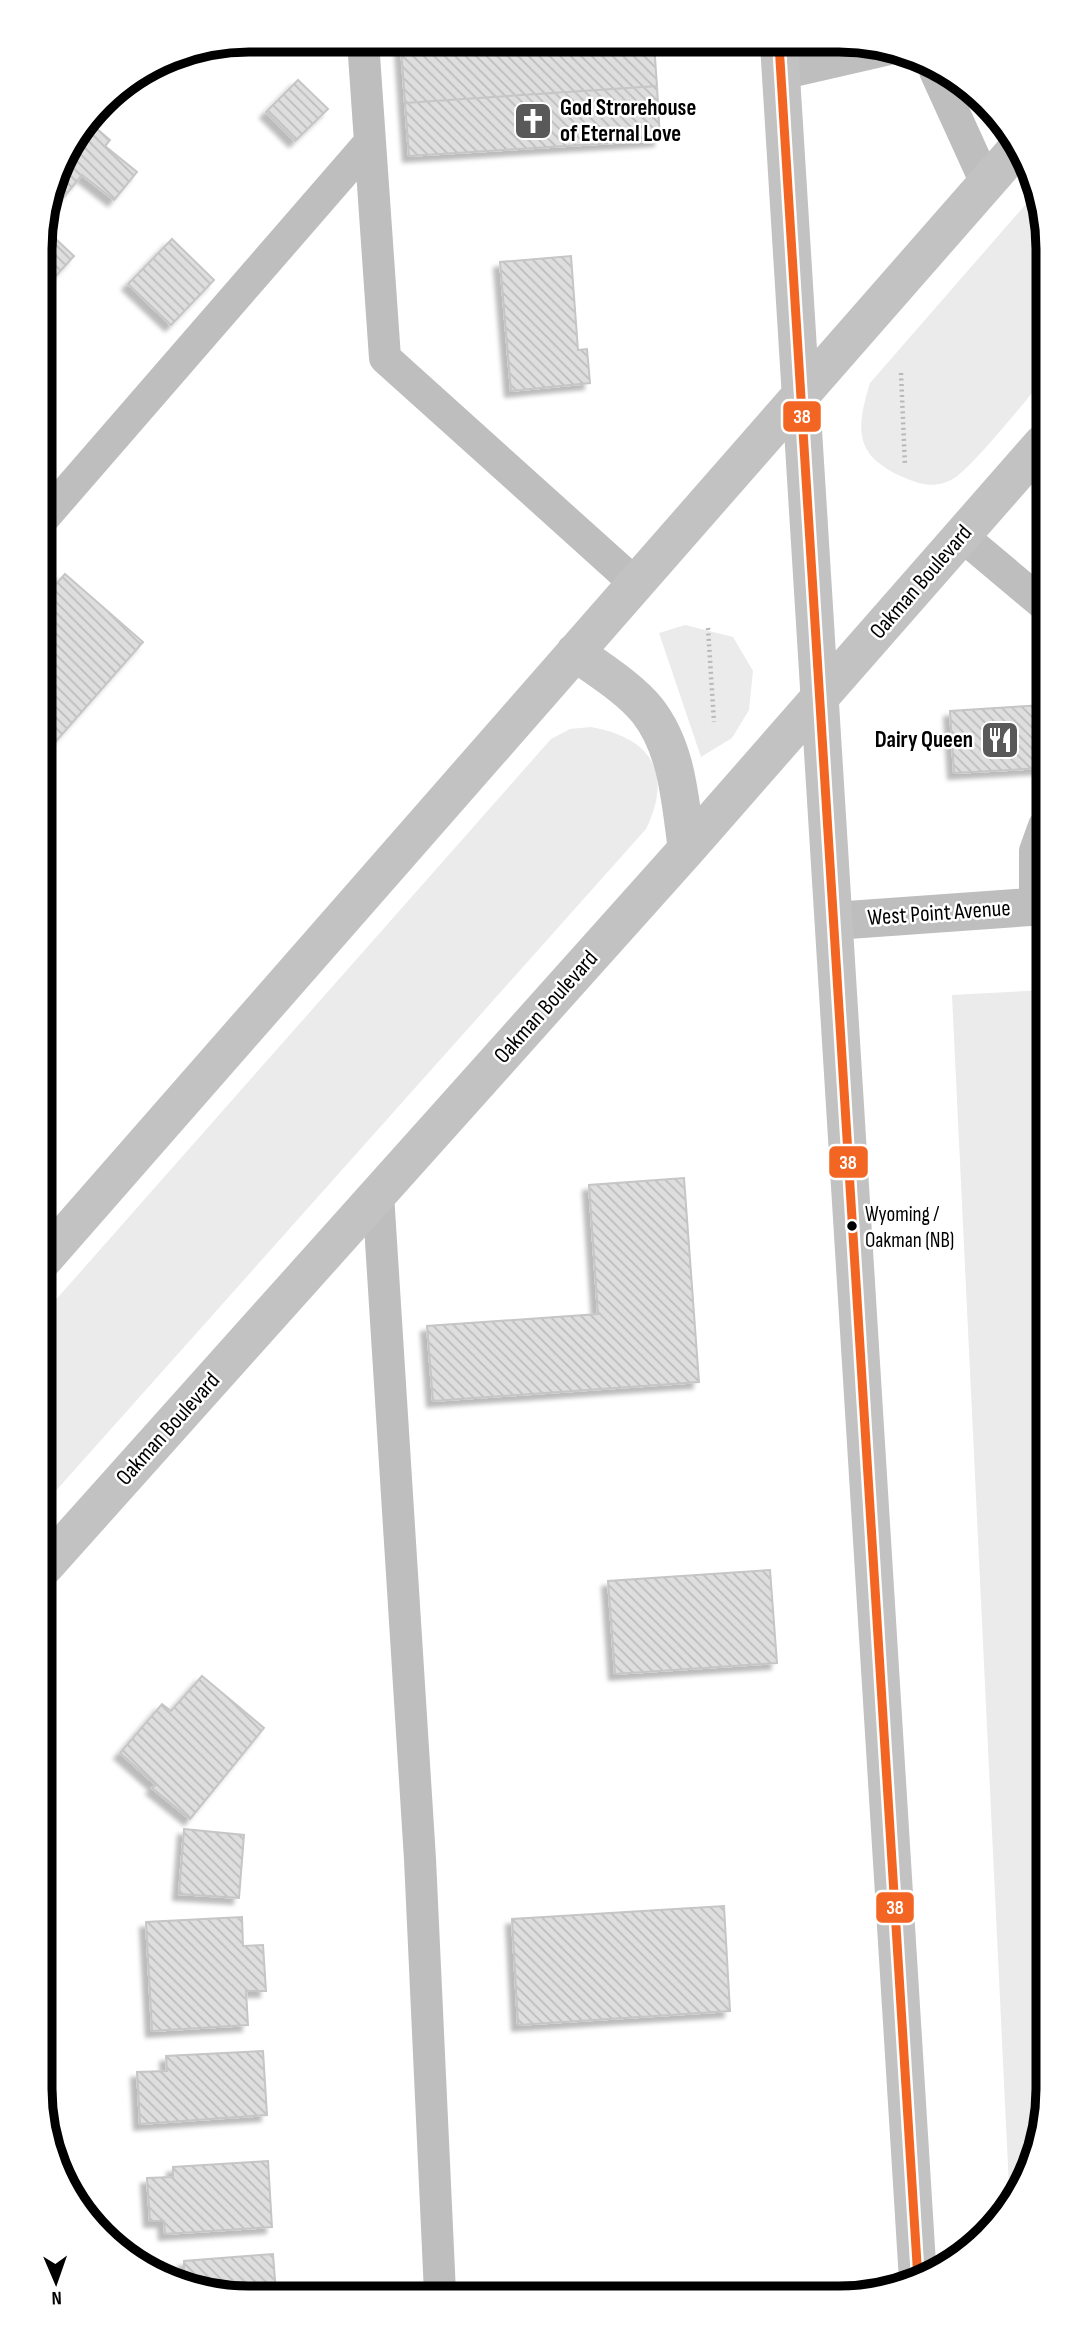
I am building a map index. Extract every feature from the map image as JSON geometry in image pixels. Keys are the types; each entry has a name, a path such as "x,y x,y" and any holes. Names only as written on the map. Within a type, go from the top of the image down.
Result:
{"street":[{"path":"780,59 917,2270"},
{"path":"52,1249 1012,154"},
{"name":"Oakman Boulevard","path":"52,1559 687,849 1036,451"},
{"path":"575,652 620,685 646,710 663,737 675,769 687,849"},
{"name":"West Point Avenue","path":"834,920 1036,906"}],"lane":[{"path":"364,53 384,358 636,584"},
{"path":"780,59 849,53"},
{"path":"939,80 986,183"},
{"path":"53,507 370,142"},
{"path":"962,536 1036,598"},
{"path":"378,1194 420,1859 440,2286"}],"path":[{"path":"901,373 905,466"},
{"path":"708,628 714,734"}],"shaded area":[{"path":"1030,199 1036,249 1036,388 997,435 970,465 951,480 933,485 905,478 876,461 863,441 862,415 870,383"},
{"path":"685,625 733,637 753,671 749,710 732,738 701,757 659,633"},
{"path":"591,727 612,732 642,749 652,761 657,775 657,791 654,809 646,829 52,1495 52,1304 551,739 570,729"},
{"path":"1036,990 1036,2102 1030,2140 1022,2164 1009,2188 952,995"}],"building":[{"path":"655,52 657,86 405,103 401,53"},
{"path":"298,80 328,109 295,141 266,112"},
{"name":"God Strorehouse of Eternal Love","path":"657,86 660,140 409,156 405,103"},
{"path":"95,127 110,140 105,146 137,172 114,200 82,175 63,198 60,195 67,174"},
{"path":"53,236 74,256 53,279"},
{"path":"172,239 214,280 171,325 128,284"},
{"path":"571,256 578,350 587,349 590,383 511,391 500,262"},
{"path":"65,574 143,642 53,745 53,588"},
{"path":"1036,705 1036,768 954,773 950,711"},
{"path":"684,1178 699,1382 433,1401 427,1326 598,1314 589,1185"},
{"path":"770,1570 777,1663 615,1674 608,1581"},
{"path":"202,1676 264,1728 190,1819 152,1788 156,1785 120,1753 162,1704 171,1711"},
{"path":"184,1829 244,1835 239,1898 179,1894"},
{"path":"724,1906 730,2011 518,2025 512,1919"},
{"path":"242,1917 243,1946 263,1945 266,1991 246,1991 248,2025 152,2031 146,1922"},
{"path":"263,2051 267,2115 140,2124 137,2072 167,2071 166,2056"},
{"path":"268,2161 272,2227 165,2234 164,2221 150,2221 147,2178 173,2177 173,2167"},
{"path":"273,2254 275,2286 211,2282 184,2274 184,2261"}],"transit line":[{"name":"38","path":"780,52 917,2270"}],"place":[{"name":"God Strorehouse of Eternal Love","path":"533,121"},
{"name":"Dairy Queen","path":"1000,740"},
{"name":"Wyoming / Oakman (NB)","path":"852,1226"}]}
